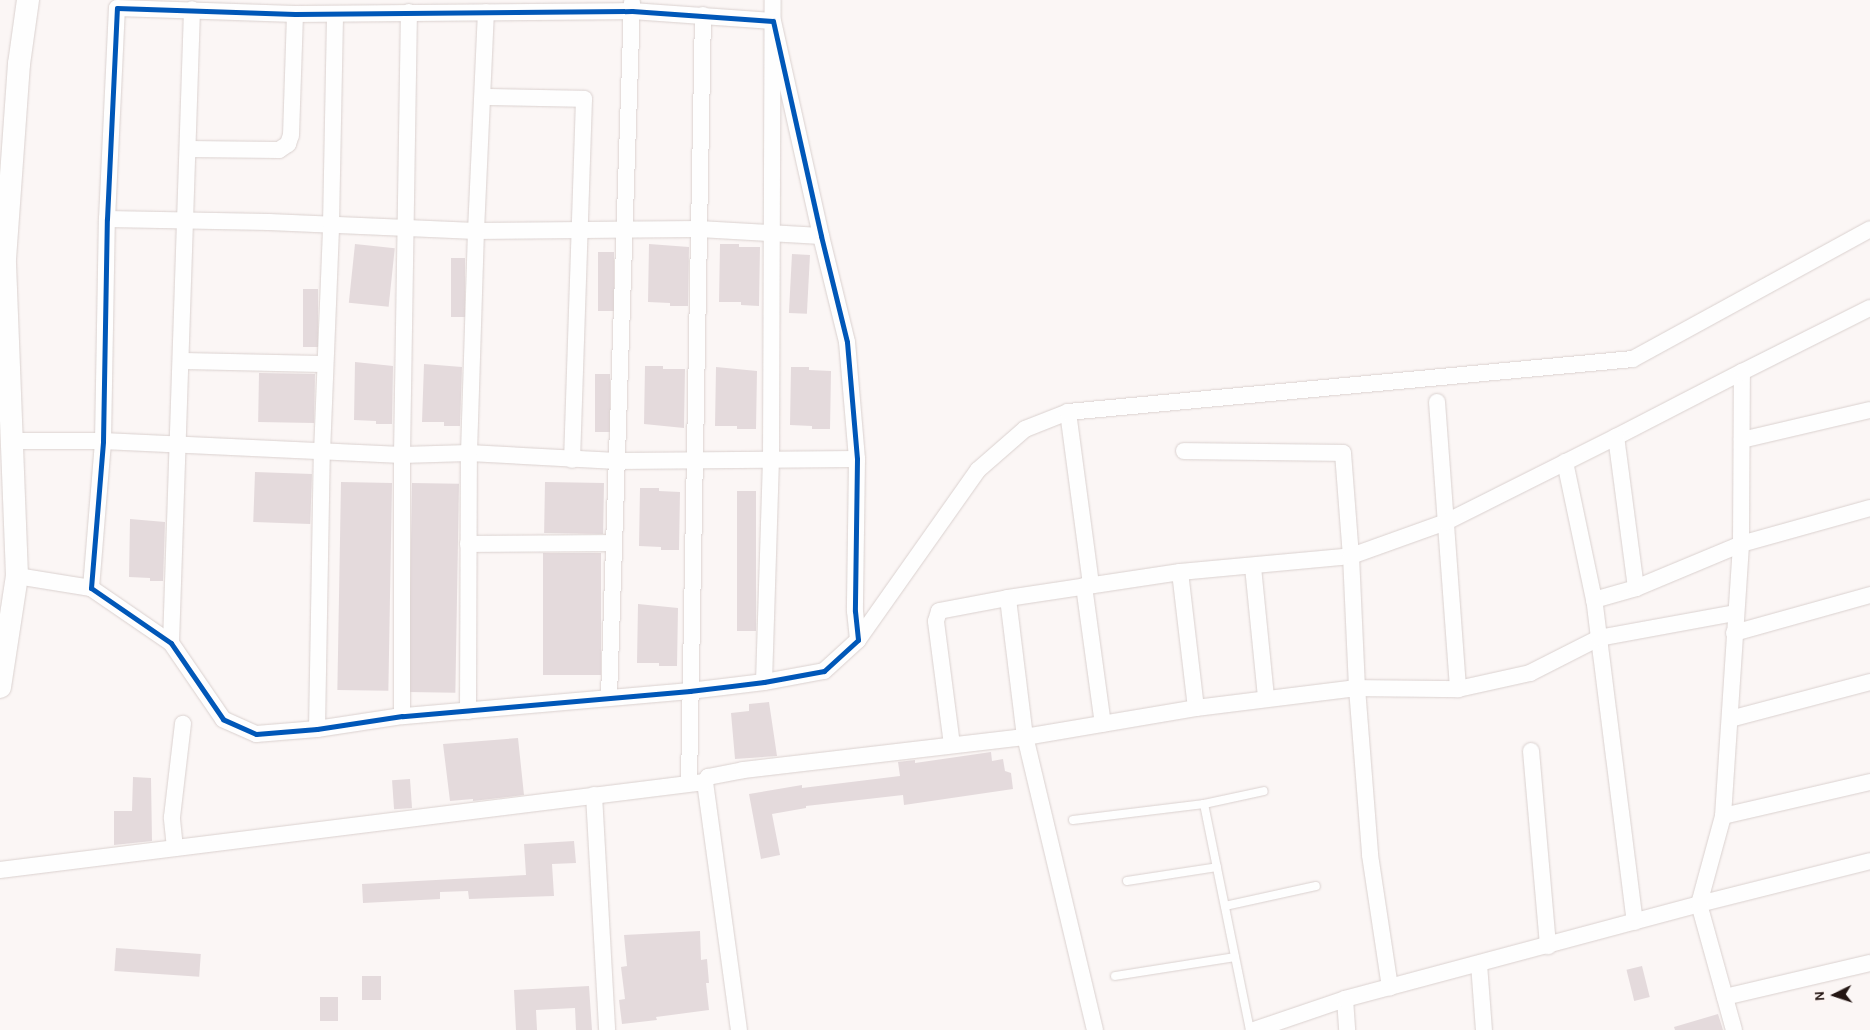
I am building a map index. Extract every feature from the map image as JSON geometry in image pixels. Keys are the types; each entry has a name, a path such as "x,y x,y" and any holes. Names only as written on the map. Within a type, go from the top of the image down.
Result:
{"street":[{"path":"0,687 16,576 4,259 19,64 28,0"},
{"path":"764,682 771,460 770,234 773,0"},
{"path":"91,588 102,441 107,219 117,8 335,14 486,12 632,6 773,21"},
{"path":"609,697 632,6"},
{"path":"171,643 192,9"},
{"path":"402,716 402,455 409,12"},
{"path":"468,711 469,453 476,231 484,97 486,12"},
{"path":"188,149 279,150 288,144 291,135 295,14"},
{"path":"317,729 322,453 331,225 335,14"},
{"path":"703,15 690,691 697,782 739,1030"},
{"path":"773,21 821,236 847,342 857,459 855,611 858,640"},
{"path":"484,97 584,99 572,460"},
{"path":"107,219 476,231 699,229 821,236"},
{"path":"16,576 91,588 171,643 223,719 256,734 317,729 402,716 690,691 764,682 824,671 858,640 978,470 1025,429 1068,412 1633,359 1870,229"},
{"path":"952,745 936,621 939,611 1008,598 1180,572 1254,567 1351,556 1446,522 1870,308"},
{"path":"181,361 325,364"},
{"path":"1734,1030 1699,904 1723,816 1741,544 1742,372"},
{"path":"1437,402 1458,689"},
{"path":"1742,440 1870,410"},
{"path":"1068,412 1103,724"},
{"path":"1616,437 1636,588"},
{"path":"12,441 102,441 322,453 402,455 469,453 617,461 857,459"},
{"path":"1184,451 1343,453 1351,556 1356,688 1370,855 1390,988"},
{"path":"1565,462 1594,600 1635,922"},
{"path":"1594,600 1636,588 1741,544 1870,508"},
{"path":"468,544 614,543"},
{"path":"1254,567 1266,698"},
{"path":"1180,572 1196,708"},
{"path":"1734,633 1870,595"},
{"path":"1008,598 1025,736 1095,1030"},
{"path":"0,870 697,782 708,777 743,770 1025,736 1266,698 1356,688 1458,689 1530,674 1599,638 1735,613"},
{"path":"1730,719 1870,682"},
{"path":"175,848 172,817 183,724"},
{"path":"1531,752 1548,946"},
{"path":"1723,816 1870,782"},
{"path":"594,795 607,1030"},
{"path":"1252,1030 1345,999 1699,904 1870,861"},
{"path":"1724,997 1870,963"},
{"path":"1479,964 1484,1030"},
{"path":"1345,999 1347,1030"}],"lane":[{"path":"1073,820 1204,804 1264,791"},
{"path":"1204,804 1252,1030"},
{"path":"1127,881 1217,867"},
{"path":"1225,906 1316,886"},
{"path":"1115,976 1235,957"}],"building":[{"path":"355,244 395,248 389,307 349,303"},
{"path":"649,244 689,247 688,306 670,306 670,303 648,302"},
{"path":"720,244 739,244 739,247 760,247 759,306 741,305 741,302 719,302"},
{"path":"598,252 614,252 614,311 598,311"},
{"path":"792,254 810,255 807,314 789,313"},
{"path":"451,258 465,258 465,317 451,317"},
{"path":"303,289 318,289 318,347 303,347"},
{"path":"355,362 393,366 392,424 376,424 376,421 354,420"},
{"path":"424,364 462,367 460,426 444,426 444,422 422,422"},
{"path":"645,366 663,366 663,369 685,369 684,428 644,424"},
{"path":"716,367 757,371 756,429 737,429 737,426 715,426"},
{"path":"791,367 809,367 809,370 831,371 830,429 812,429 812,426 790,425"},
{"path":"259,373 315,374 314,423 258,422"},
{"path":"595,374 610,374 610,432 595,432"},
{"path":"255,472 312,474 310,524 253,522"},
{"path":"341,482 392,483 388,691 337,690"},
{"path":"545,482 604,483 603,534 544,533"},
{"path":"412,483 459,484 455,693 408,692"},
{"path":"640,488 659,488 659,491 680,492 679,550 661,550 661,547 639,546"},
{"path":"737,491 756,491 756,631 737,631"},
{"path":"130,519 165,522 163,581 150,581 150,578 129,577"},
{"path":"543,553 601,553 601,675 543,675"},
{"path":"638,604 678,608 677,666 659,666 659,663 637,663"},
{"path":"769,702 777,756 735,759 731,713 749,711 749,704"},
{"path":"518,738 524,795 473,801 473,799 450,801 443,744"},
{"path":"991,752 992,761 1003,759 1005,771 1011,773 1013,789 904,805 903,795 806,806 806,808 772,814 780,855 761,859 749,794 802,785 802,788 900,776 898,762 915,760 915,763"},
{"path":"133,777 151,778 152,841 114,845 114,811 132,811"},
{"path":"410,779 412,808 394,809 392,780"},
{"path":"574,841 576,863 552,864 554,896 469,899 468,891 440,892 440,899 363,903 362,884 526,875 524,844"},
{"path":"700,931 701,960 707,959 709,983 706,983 709,1010 656,1017 657,1020 622,1024 619,1000 625,999 621,967 627,966 624,935"},
{"path":"116,948 201,954 199,977 114,971"},
{"path":"1642,966 1650,997 1634,1001 1626,970"},
{"path":"362,976 381,976 381,1000 362,1000"},
{"path":"589,986 592,1030 576,1030 575,1008 536,1010 537,1030 516,1030 514,990"},
{"path":"320,997 338,997 338,1021 320,1021"},
{"path":"1718,1014 1723,1030 1675,1030 1674,1027"}],"cycle path":[{"path":"117,8 295,14 632,11 773,21 821,236 847,342 857,459 855,611 858,640 824,671 764,682 690,691 402,716 317,729 256,734 223,719 171,643 91,588 103,441 107,219 117,8"}]}
